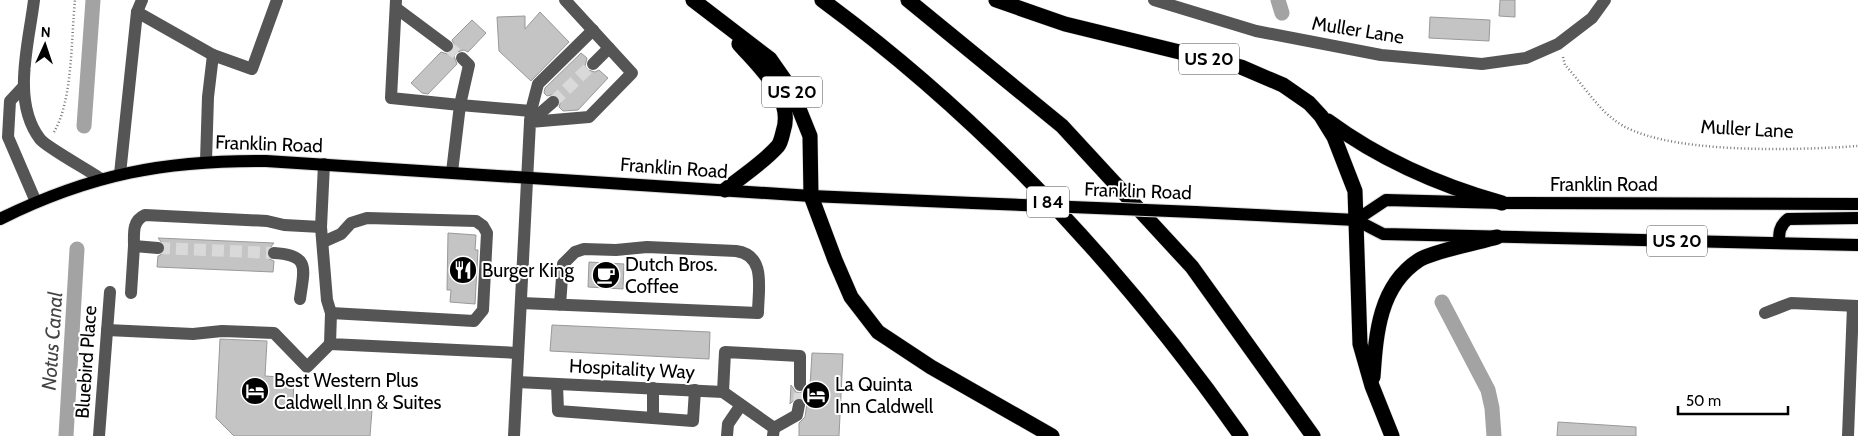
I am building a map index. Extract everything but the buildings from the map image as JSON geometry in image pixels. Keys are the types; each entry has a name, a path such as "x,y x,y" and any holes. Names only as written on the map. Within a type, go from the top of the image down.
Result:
{"highway":[{"name":"US 20","path":"692,0 770,59 791,89 810,136 811,196"},
{"name":"I 84","path":"822,0 920,77 980,131 1093,248 1181,356 1241,436"},
{"path":"908,0 1062,126 1192,267 1313,436"},
{"name":"US 20","path":"996,0 1065,24 1241,67 1283,85 1309,103 1321,116 1359,144 1410,171 1460,191 1502,203"},
{"path":"716,19 767,76 780,96 786,112 786,125 779,145 725,190"},
{"name":"US 20","path":"1321,116 1334,137 1352,184 1356,220"},
{"path":"811,196 851,297 878,332 931,367 1052,436"},
{"path":"1356,220 1360,344 1372,386 1392,436"},
{"path":"1372,386 1384,301 1396,280 1420,259 1497,237"}],"main road":[{"name":"Franklin Road","path":"0,220 36,202 120,174 174,164 206,161 266,161 811,196 1356,220 1383,234 1858,244"},
{"name":"Franklin Road","path":"1356,220 1386,200 1502,203 1858,204"},
{"path":"1779,243 1779,231 1782,223 1788,219 1858,218"}],"street":[{"path":"34,0 24,86 28,116 40,140 102,179"},
{"path":"120,174 139,6 213,54 252,69 277,0"},
{"path":"396,4 391,98 460,105 530,116 589,118 632,73 565,0"},
{"name":"Muller Lane","path":"1154,0 1256,31 1381,55 1482,64 1526,58 1558,44 1592,18 1604,0"},
{"path":"396,4 447,46"},
{"path":"514,436 530,116 538,84 593,30"},
{"path":"593,64 609,48"},
{"path":"206,161 208,97 213,54"},
{"path":"452,172 460,105 469,64 462,58"},
{"path":"24,86 10,101 8,137 36,202"},
{"path":"530,116 553,102"},
{"path":"107,330 194,334 222,331 274,333 307,367 330,344 332,313 327,300 321,227 324,164"},
{"path":"132,293 135,224 139,218 145,215 267,221 284,225 321,227"},
{"path":"323,242 341,234 351,223 367,218 476,221 484,226 487,233 483,310 474,321 332,313"},
{"path":"134,246 158,248"},
{"path":"521,303 758,313 758,265 752,257 744,252 736,251 647,247 616,250 584,249 575,252 563,264 560,304"},
{"path":"274,253 290,254 298,258 302,265 300,299"},
{"name":"Bluebird Place","path":"99,436 110,292"},
{"path":"1765,313 1791,303 1856,306 1848,436"},
{"path":"330,344 518,353"},
{"path":"799,405 797,415 774,432 723,392 725,352 800,356 800,385"},
{"name":"Hospitality Way","path":"517,382 723,392"},
{"path":"557,384 558,411 693,421 695,390"},
{"path":"652,388 652,418"},
{"path":"727,436 728,424 741,405"}],"path":[{"path":"54,132 62,119 66,96 75,0"},
{"name":"Muller Lane","path":"1558,44 1565,65 1613,120 1643,135 1690,145 1802,150 1858,146"}],"waterway":[{"name":"Notus Canal","path":"84,126 93,0"},
{"path":"1278,0 1282,13"},
{"name":"Notus Canal","path":"66,436 77,249"},
{"path":"1442,302 1488,390 1492,408 1494,436"}],"tunnel":[{"path":"447,46 462,58"},
{"path":"553,102 593,64"},
{"path":"158,248 274,253"},
{"path":"799,405 800,385"}],"place":[{"name":"Burger King","path":"463,270"},
{"name":"Dutch Bros. Coffee","path":"606,275"},
{"name":"Best Western Plus Caldwell Inn & Suites","path":"255,391"},
{"name":"La Quinta Inn Caldwell","path":"816,395"}]}
